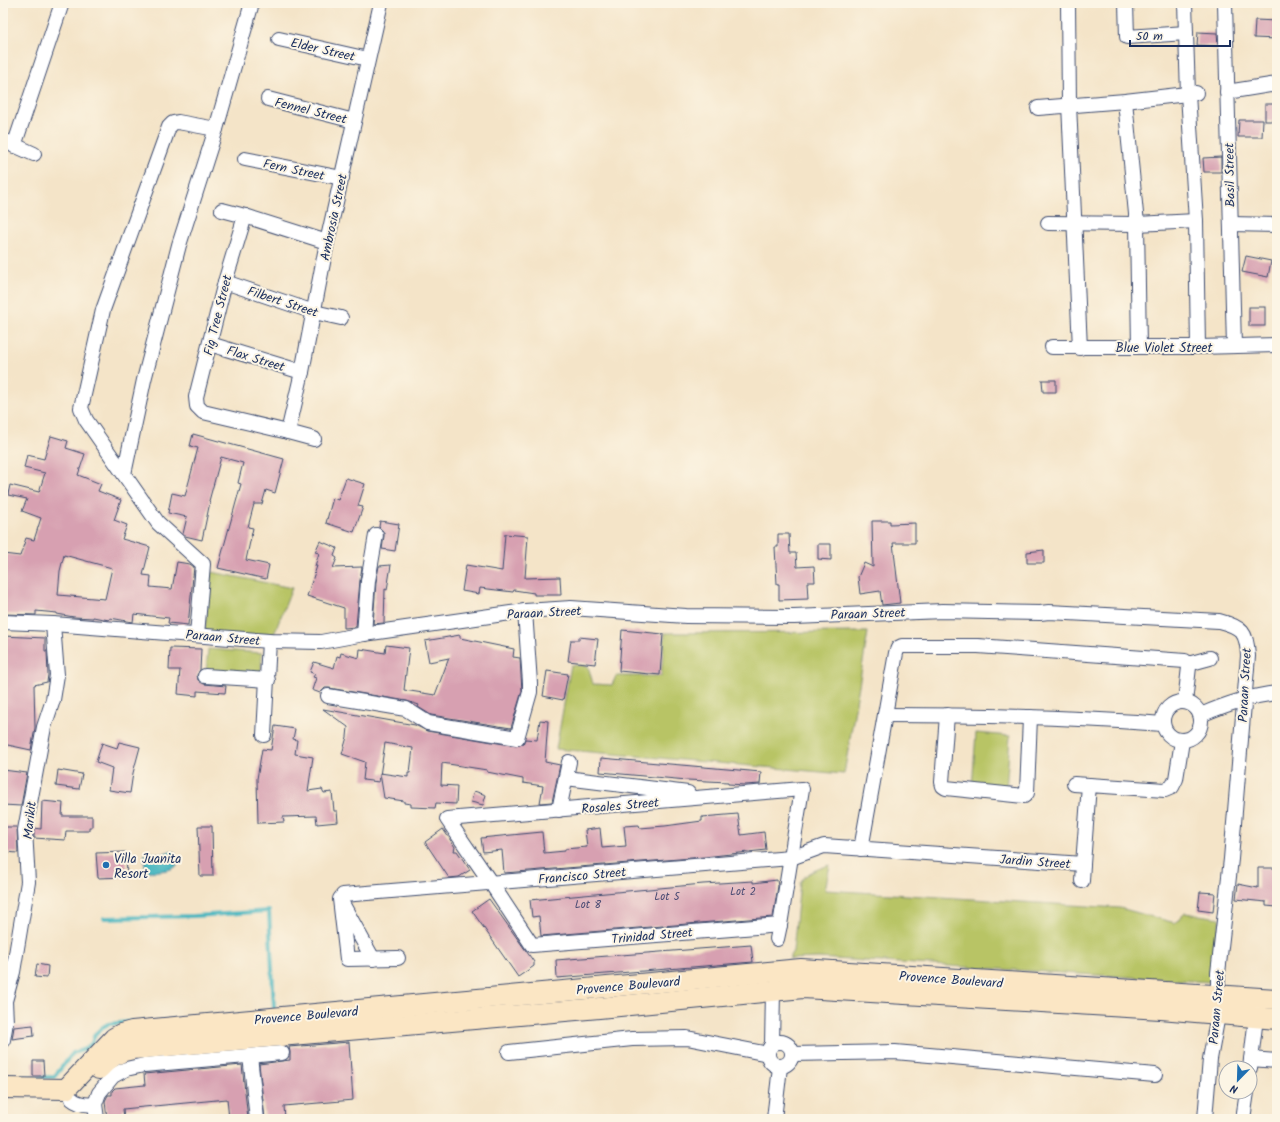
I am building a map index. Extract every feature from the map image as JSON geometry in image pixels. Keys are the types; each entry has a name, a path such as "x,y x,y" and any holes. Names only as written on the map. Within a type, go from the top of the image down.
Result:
{"street":[{"path":"34,154 9,143 62,3"},
{"path":"124,474 144,380 179,245 216,129 252,3"},
{"name":"Ambrosia Street","path":"288,432 302,372 327,242 381,3"},
{"path":"1068,3 1069,104 1080,348"},
{"path":"1126,3 1127,37 1186,33"},
{"path":"1185,3 1186,33 1192,93 1198,347"},
{"name":"Basil Street","path":"1225,3 1234,346"},
{"name":"Elder Street","path":"279,39 368,59"},
{"path":"1227,92 1277,84"},
{"path":"1038,108 1069,104 1125,101 1192,93"},
{"name":"Fennel Street","path":"268,99 354,121"},
{"path":"1125,101 1137,224 1139,347"},
{"path":"197,635 203,564 158,523 86,420 80,408 103,310 169,127 172,123 178,122 216,129"},
{"name":"Fern Street","path":"245,159 342,178"},
{"path":"222,210 327,242"},
{"name":"Fig Tree Street","path":"245,216 225,282 196,397 197,406 203,412 288,432"},
{"path":"1048,223 1137,224 1196,221"},
{"path":"1231,224 1277,225"},
{"name":"Filbert Street","path":"225,282 314,312 341,318"},
{"name":"Flax Street","path":"210,344 302,372"},
{"name":"Blue Violet Street","path":"1052,347 1198,347 1277,345"},
{"path":"288,432 314,439"},
{"path":"364,634 368,581 376,535"},
{"name":"Paraan Street","path":"3,622 53,624 269,641 321,642 364,634 525,611 571,608 686,616 794,617 943,611 1040,614 1049,612 1219,621 1233,625 1240,628 1244,634 1248,646 1248,656 1231,859 1218,973 1218,1005 1210,1059 1205,1119"},
{"path":"328,696 406,709 428,723 516,738 530,688 525,611"},
{"name":"Marikit","path":"3,1040 6,1022 5,1001 13,972 28,882 25,830 44,727 53,700 57,675 53,624"},
{"path":"264,735 269,641"},
{"path":"861,849 896,652 898,648 902,646 978,646 1185,661 1188,664 1210,658"},
{"path":"1185,702 1189,667 1188,664"},
{"path":"205,676 268,680"},
{"path":"1201,715 1223,705 1257,695 1277,693"},
{"path":"1179,702 1185,702 1192,705 1201,715 1202,722 1200,729 1196,736 1190,739 1182,740 1170,736 1163,724 1165,713 1169,708 1179,702"},
{"path":"885,715 947,715 1163,724"},
{"path":"947,715 942,782 943,786 946,788 1024,796 1027,793 1030,718"},
{"path":"1074,784 1165,790 1172,787 1176,779 1182,740"},
{"path":"559,810 569,762"},
{"path":"566,778 718,796"},
{"name":"Rosales Street","path":"491,882 445,815 559,810 718,796 803,784 791,858"},
{"name":"Jardin Street","path":"824,846 1083,864 1089,785"},
{"name":"Francisco Street","path":"340,898 343,895 791,858 824,846"},
{"path":"777,940 791,858"},
{"path":"1082,881 1083,864"},
{"name":"Trinidad Street","path":"491,882 532,945 780,925"},
{"path":"340,898 347,959 398,958"},
{"path":"340,898 373,959"},
{"name":"Provence Boulevard","path":"72,1099 78,1095 106,1062 124,1050 773,991 802,978"},
{"name":"Provence Boulevard","path":"3,1088 66,1089 114,1038 132,1031 802,978 1218,1005 1268,999"},
{"path":"770,1049 776,1043 785,1043 789,1046 792,1054 789,1063 780,1067 771,1063 770,1049 773,991"},
{"path":"1251,1060 1256,1018 1268,999"},
{"name":"Provence Boulevard","path":"1218,1005 1256,1018 1277,1019"},
{"path":"509,1052 632,1039 687,1038 770,1049"},
{"path":"792,1054 895,1052 1155,1075"},
{"path":"97,1119 95,1104 98,1093 113,1076 126,1069 144,1065 282,1053"},
{"path":"250,1056 257,1119"},
{"path":"1258,1063 1277,1061"},
{"path":"774,1119 780,1067"},
{"path":"3,1102 65,1101 72,1099 80,1104 95,1104"},
{"path":"1243,1119 1246,1100"}],"green space":[{"path":"212,572 292,588 271,642 204,635"},
{"path":"868,632 844,774 556,749 571,665 588,666 593,684 612,685 616,676 661,676 665,633"},
{"path":"208,649 262,653 261,676 206,673"},
{"path":"976,733 1010,736 1006,791 972,788"},
{"path":"830,865 825,890 1120,908 1175,923 1185,913 1220,918 1210,982 818,958 790,959 793,951 800,883 809,874"}],"water":[{"path":"170,851 175,852 177,865 175,867 163,871 146,871 144,859 145,854 148,852 161,854"}],"building":[{"path":"1255,20 1277,21 1277,39 1254,38"},
{"path":"1198,32 1217,33 1218,46 1197,45"},
{"path":"1265,104 1277,104 1277,121 1265,121"},
{"path":"1239,120 1263,120 1262,137 1238,137"},
{"path":"1221,157 1221,172 1204,172 1203,158"},
{"path":"1246,256 1271,261 1268,277 1242,272"},
{"path":"1249,307 1265,307 1265,326 1249,326"},
{"path":"1042,380 1056,380 1056,392 1043,392"},
{"path":"193,434 284,459 275,493 266,490 262,504 254,504 248,527 253,528 246,560 269,565 266,579 218,568 241,484 238,483 243,463 221,457 209,501 202,540 185,536 183,534 187,517 168,513 172,493 185,496 198,448 190,446"},
{"path":"51,436 68,441 66,448 85,454 78,475 101,484 98,491 121,500 114,520 127,525 122,539 150,547 143,575 151,576 150,587 172,589 177,562 190,564 194,567 188,625 168,623 169,618 134,614 133,622 110,618 109,620 93,617 74,617 57,613 36,611 36,615 3,614 3,554 20,556 26,538 34,540 41,518 22,511 27,499 8,495 10,485 39,492 45,473 24,468 27,455 44,459","holes":["64,555 112,568 105,599 58,595 60,571"]},
{"path":"346,478 365,484 358,506 363,507 354,532 326,523 333,498 338,500"},
{"path":"380,521 399,524 395,551 382,549 384,532 379,527"},
{"path":"872,521 890,521 890,524 915,523 915,543 893,543 900,603 882,605 880,591 860,594 858,577 864,563 873,567"},
{"path":"505,534 528,536 525,578 560,577 561,595 534,595 534,593 514,590 513,592 480,588 479,594 462,591 466,565 502,571"},
{"path":"778,534 789,534 790,553 796,553 797,567 814,566 815,582 807,582 808,599 779,600 779,584 777,584 775,547 778,547"},
{"path":"320,541 337,548 334,556 337,558 333,568 362,567 356,627 344,628 344,608 307,596 317,566 315,566 319,553 315,552"},
{"path":"818,544 831,544 831,560 818,559"},
{"path":"1044,550 1044,563 1027,563 1027,552"},
{"path":"391,565 387,590 385,589 384,623 373,624 376,582 379,566"},
{"path":"622,630 663,634 660,675 619,671"},
{"path":"460,635 460,638 514,649 513,657 520,658 522,691 511,728 431,715 418,707 419,705 407,701 329,688 325,688 320,693 312,690 316,678 313,677 315,674 310,672 314,662 334,668 337,656 340,657 341,653 359,658 360,649 385,653 386,645 409,648 404,690 435,695 449,658 429,662 425,641"},
{"path":"3,636 45,638 48,675 47,682 34,685 35,728 31,750 3,744"},
{"path":"579,637 598,639 595,664 568,661 571,640 579,640"},
{"path":"170,648 201,649 200,670 197,675 198,680 204,684 226,686 225,693 197,691 197,696 178,694 180,670 169,670"},
{"path":"547,671 568,674 563,700 543,696"},
{"path":"323,709 415,725 427,731 516,746 523,744 525,739 537,740 540,720 548,721 545,762 560,765 552,802 540,803 543,786 523,783 523,779 487,772 487,770 442,763 441,785 457,786 456,804 436,803 435,808 411,807 411,804 404,803 404,801 384,798 380,774 379,782 363,780 365,762 342,754 348,727","holes":["385,743 413,748 410,773 408,773 408,777 380,773"]},
{"path":"275,726 295,729 293,739 297,740 295,754 313,757 308,791 322,789 324,793 332,792 334,811 337,811 338,822 317,824 316,816 283,817 284,822 258,823 257,779 262,749 271,750"},
{"path":"119,742 140,747 133,773 130,793 109,790 112,768 96,762 102,743 117,748"},
{"path":"601,758 761,772 760,784 728,784 728,782 600,772"},
{"path":"3,770 27,773 21,806 3,805"},
{"path":"58,770 82,774 79,789 56,786"},
{"path":"474,791 486,795 483,805 471,802"},
{"path":"42,801 63,803 62,816 92,816 92,827 89,827 89,831 66,831 65,840 34,838 34,828 41,829"},
{"path":"738,814 741,835 764,832 766,850 704,857 504,873 502,850 483,852 481,838 542,832 544,853 587,847 585,830 600,828 602,848 626,846 624,826 639,825 640,828 665,826 702,821 702,817"},
{"path":"198,826 212,826 213,876 200,876"},
{"path":"3,827 17,827 18,853 5,852 5,850 3,850"},
{"path":"443,829 455,847 454,851 457,851 470,870 459,877 449,878 425,842"},
{"path":"126,852 127,877 98,878 96,853"},
{"path":"1258,868 1277,868 1277,907 1266,906 1266,902 1236,899 1238,884 1258,888"},
{"path":"777,880 778,886 773,917 541,936 539,916 532,917 530,900 703,884 753,881 753,883"},
{"path":"1200,892 1215,893 1213,912 1198,910"},
{"path":"489,899 534,962 534,966 518,977 472,911"},
{"path":"751,945 753,962 557,978 556,960"},
{"path":"37,964 48,966 47,978 35,977"},
{"path":"33,1025 34,1036 12,1039 14,1027"},
{"path":"349,1042 353,1100 284,1106 285,1119 265,1119 259,1064 290,1060 289,1047"},
{"path":"33,1061 43,1061 44,1076 33,1076"},
{"path":"242,1065 248,1119 229,1119 227,1099 123,1109 124,1119 107,1119 105,1101 108,1095 112,1095 112,1091 115,1088 145,1085 144,1074"}],"waterway":[{"path":"104,918 194,916 269,911 274,1008"},
{"path":"9,1078 54,1077 73,1053 85,1049 92,1043 95,1034 103,1027 108,1024 130,1022"}],"place":[{"name":"Villa Juanita Resort","path":"106,865"}]}
